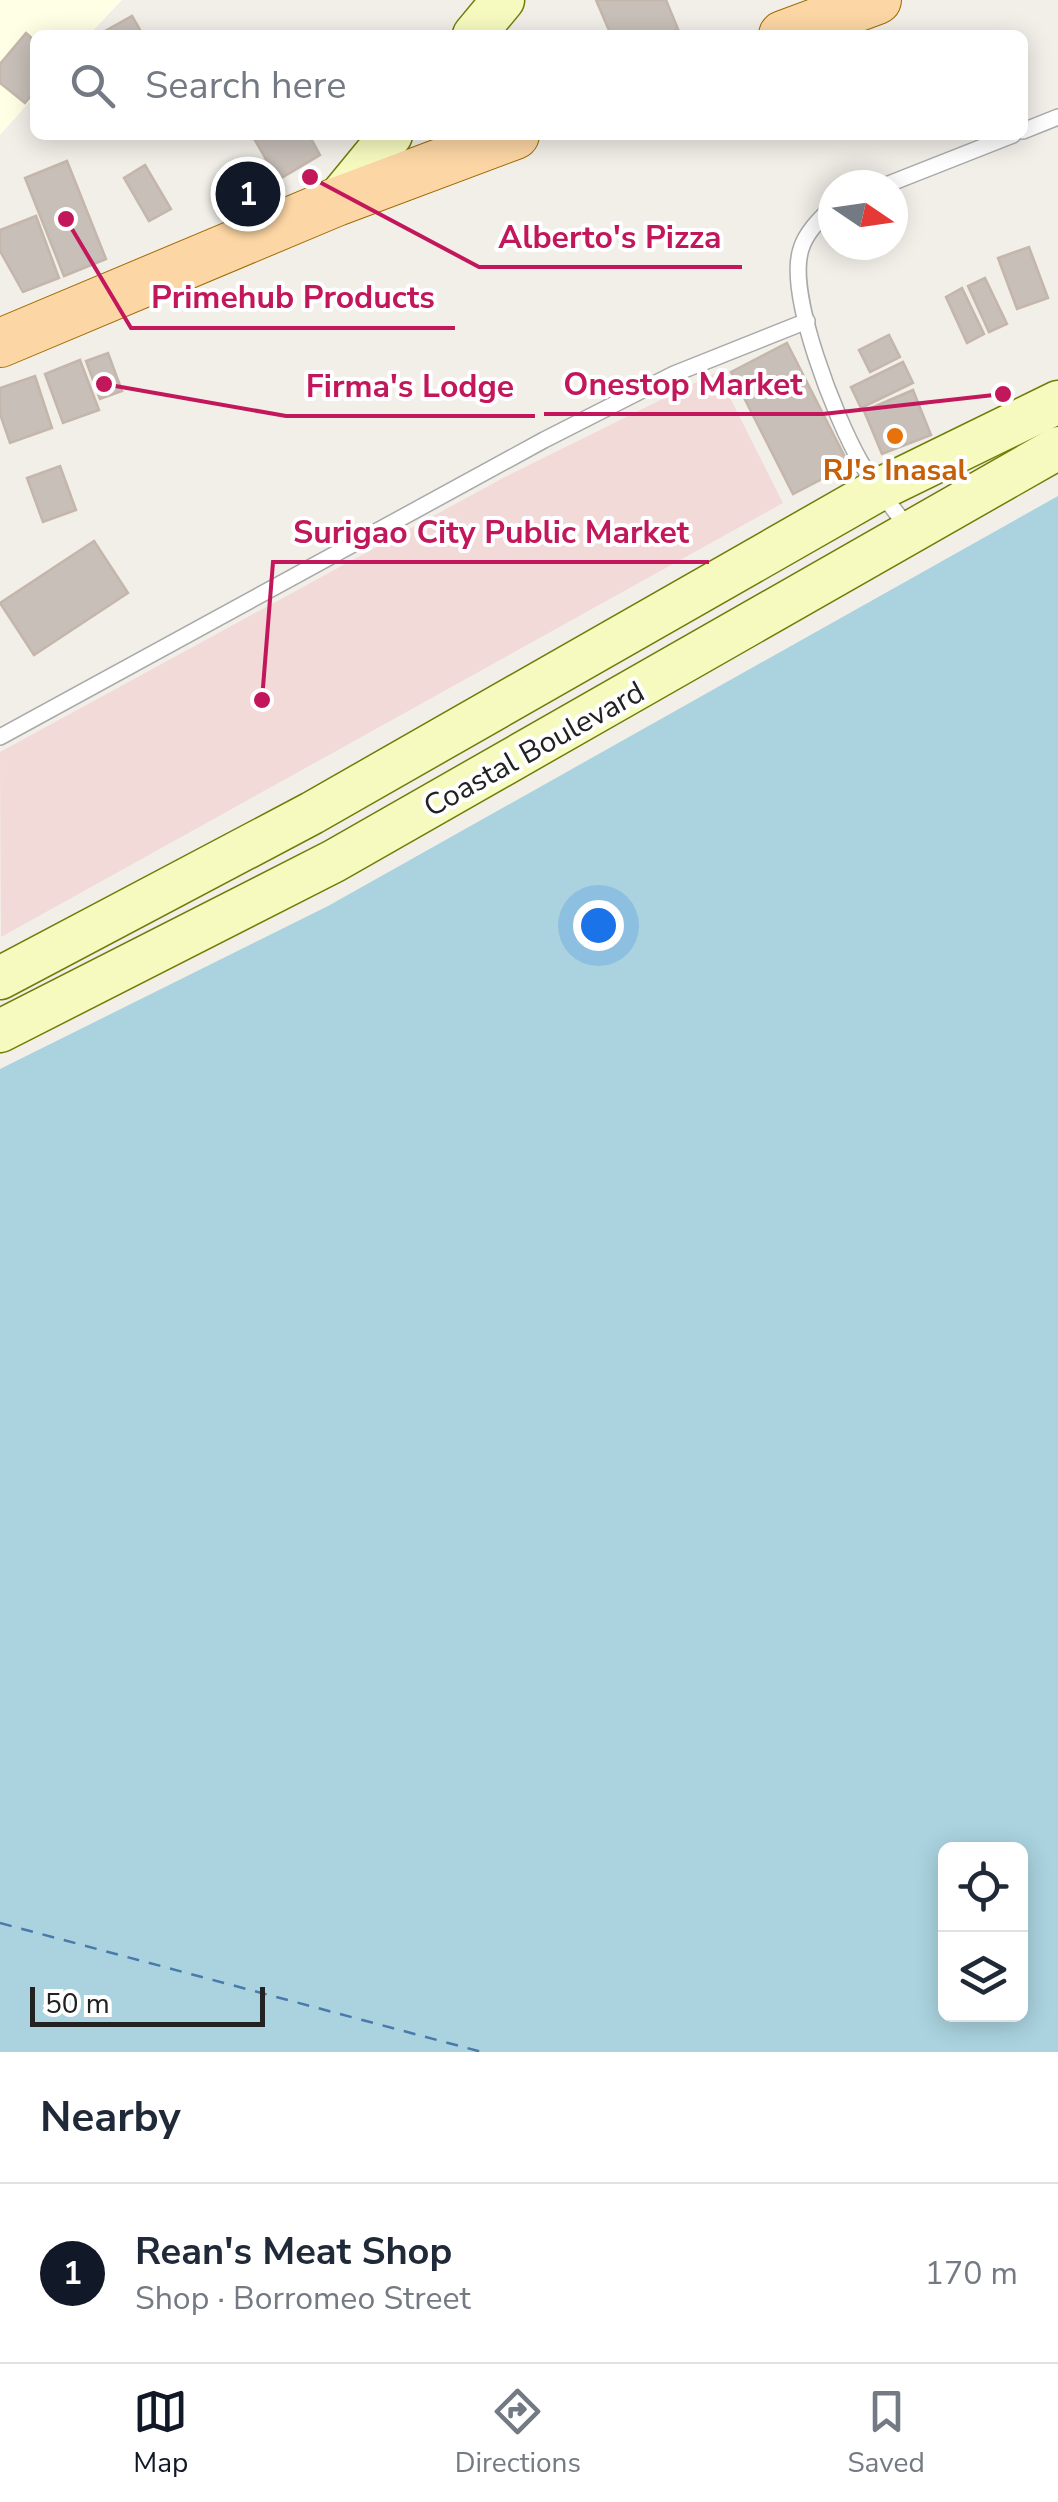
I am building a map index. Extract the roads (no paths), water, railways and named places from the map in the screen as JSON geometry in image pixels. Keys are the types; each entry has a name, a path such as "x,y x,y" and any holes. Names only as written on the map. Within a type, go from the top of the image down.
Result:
{"main road":[{"path":"796,30 877,0"},
{"path":"0,344 336,202 502,140"}],"street":[{"path":"478,30 503,0"},
{"path":"336,202 388,140"},
{"name":"Coastal Boulevard","path":"0,978 312,813 878,490 1058,402"},
{"name":"Coastal Boulevard","path":"3,1024 334,861 1058,448"},
{"path":"608,646 637,691"},
{"path":"312,813 334,861"}],"lane":[{"path":"1028,129 1058,118"},
{"path":"908,176 1000,140"},
{"path":"818,226 801,249 798,280 807,321 846,432 878,490 911,531"},
{"path":"0,737 560,432 674,374 807,321"}],"water":[{"path":"1058,496 1058,2052 0,2052 0,1069 328,906"}],"place":[{"name":"Alberto's Pizza","path":"310,177"},
{"name":"Rean's Meat Shop","path":"248,194"},
{"name":"Primehub Products","path":"66,219"},
{"name":"Firma's Lodge","path":"104,384"},
{"name":"Onestop Market","path":"1003,394"},
{"name":"RJ's Inasal","path":"895,436"},
{"name":"Surigao City Public Market","path":"262,700"}]}
